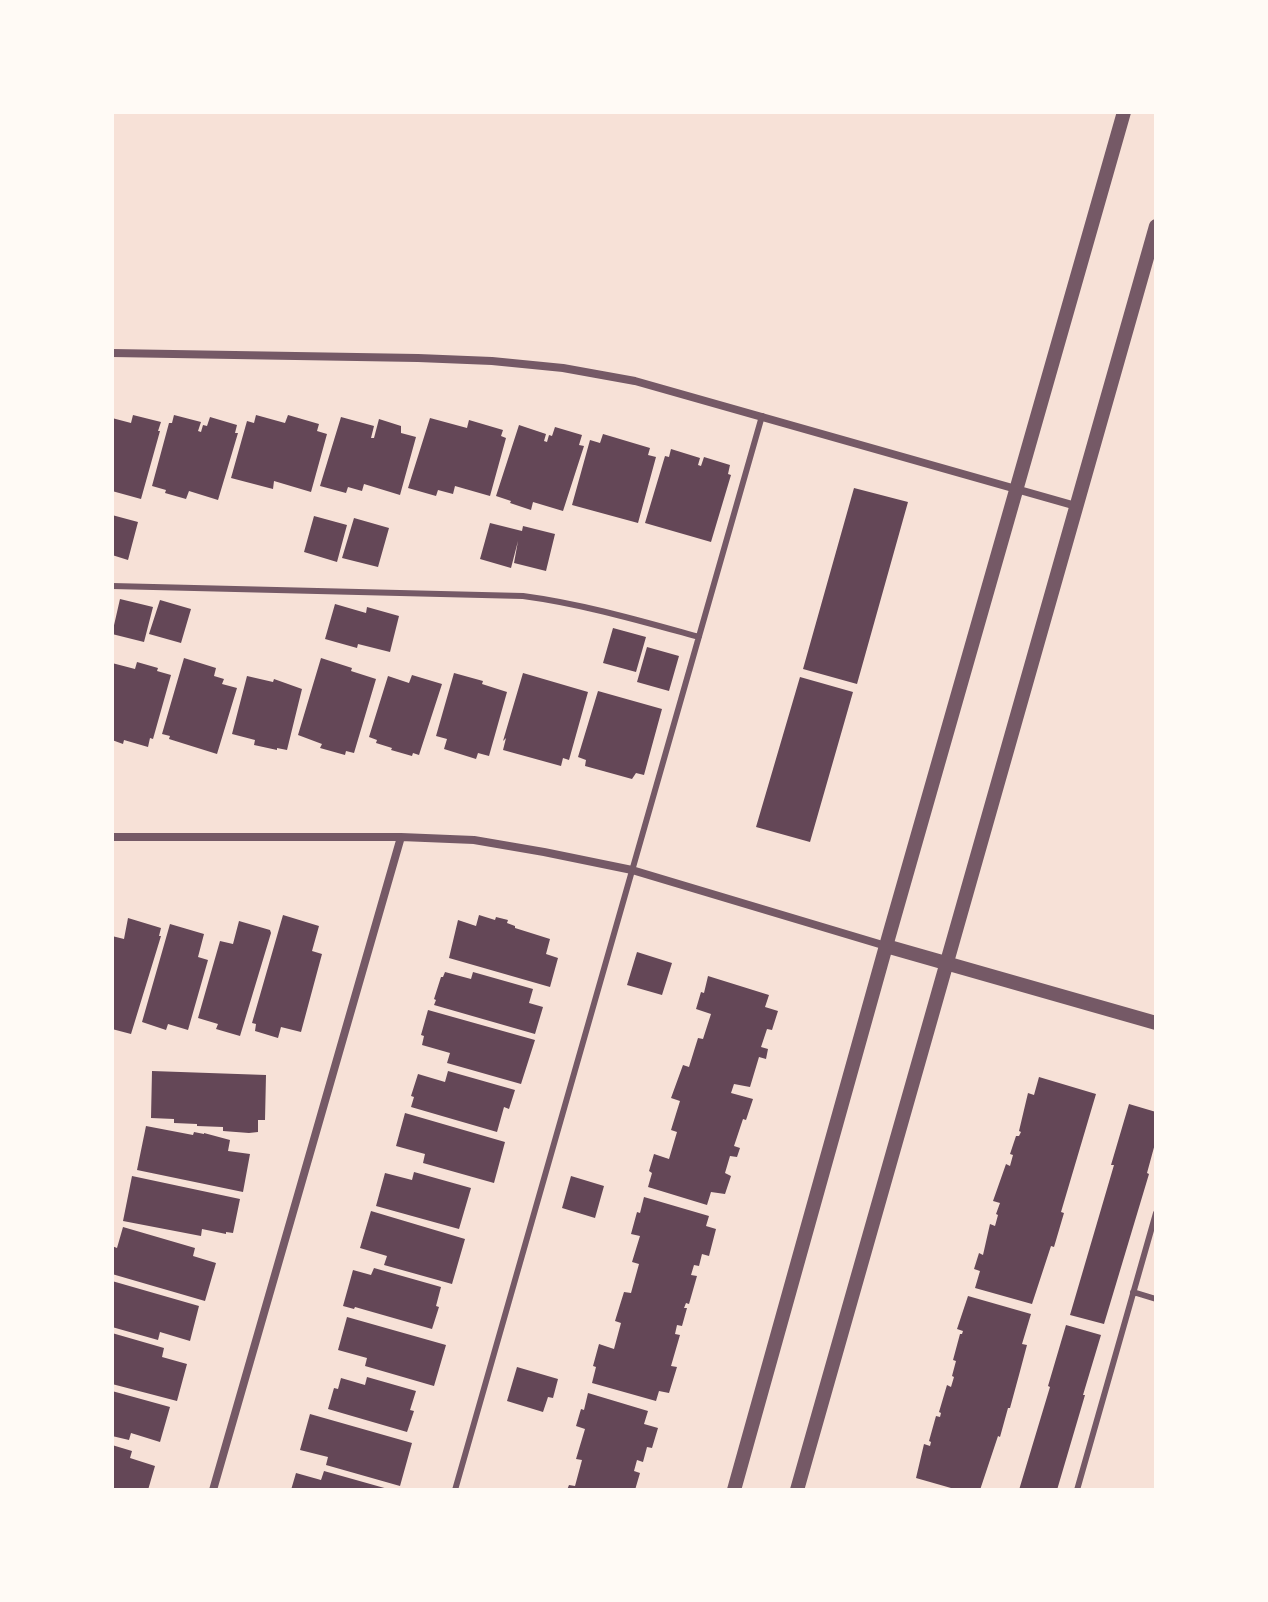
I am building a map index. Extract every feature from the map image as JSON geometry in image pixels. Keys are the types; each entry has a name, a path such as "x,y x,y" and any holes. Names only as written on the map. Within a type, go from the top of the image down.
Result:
{"street":[{"path":"734,1490 1124,112"},
{"path":"797,1490 1156,226"},
{"path":"112,353 418,358 563,368 635,381 1076,506"},
{"path":"112,837 401,837 474,840 544,852 632,870 1156,1023"},
{"path":"213,1490 401,837"}],"lane":[{"path":"455,1490 762,416"},
{"path":"112,586 523,596 597,609 699,637"},
{"path":"1077,1490 1156,1213"},
{"path":"1133,1292 1156,1299"}],"building":[{"path":"133,415 161,422 141,499 112,491 112,418 131,423"},
{"path":"174,415 201,422 198,431 201,432 210,417 237,425 235,433 238,433 218,500 189,491 186,499 152,486 169,423 172,423"},
{"path":"256,415 285,423 288,415 319,424 317,431 327,434 311,492 274,481 273,489 231,478 247,421 254,423"},
{"path":"341,417 374,426 371,438 374,438 379,419 401,426 401,433 416,437 400,495 364,484 362,491 348,487 346,493 320,486"},
{"path":"430,418 467,428 469,420 503,430 501,436 506,438 490,496 455,486 453,494 438,490 436,496 408,488"},
{"path":"519,425 546,434 544,441 547,442 555,427 582,435 579,445 584,446 563,511 533,502 531,510 496,496"},
{"path":"603,434 650,448 648,455 656,457 638,523 572,505 590,440 600,443"},
{"path":"671,449 700,458 698,465 701,466 704,457 730,465 728,474 731,475 711,542 645,523 665,456 669,457"},
{"path":"854,488 908,502 857,684 803,669"},
{"path":"112,515 138,522 128,560 112,555"},
{"path":"314,516 347,525 337,562 304,552"},
{"path":"354,518 389,528 378,567 342,558"},
{"path":"490,523 522,531 523,526 555,534 546,571 514,563 518,541 511,568 480,559"},
{"path":"120,599 153,607 144,642 112,634"},
{"path":"160,600 191,609 181,643 149,634"},
{"path":"335,604 366,613 367,607 399,616 390,652 358,644 357,648 325,639"},
{"path":"613,628 646,637 636,672 603,663"},
{"path":"647,647 679,656 669,691 637,682"},
{"path":"184,658 216,668 214,676 224,679 222,684 237,688 217,754 162,734"},
{"path":"321,658 376,679 354,753 346,751 345,755 320,748 322,744 298,735"},
{"path":"137,662 171,675 148,747 112,740 112,663 135,669"},
{"path":"454,673 507,692 489,756 478,753 476,759 444,749 447,739 436,736"},
{"path":"523,673 588,692 569,760 563,758 561,766 503,750"},
{"path":"412,675 442,684 419,755 413,753 412,756 391,750 369,737 388,676 409,683"},
{"path":"247,676 273,682 274,679 302,689 287,750 254,745 255,740 232,734"},
{"path":"800,677 853,692 810,842 756,827"},
{"path":"598,691 662,709 644,775 636,773 632,779 585,766 586,760 578,757"},
{"path":"283,915 319,926 312,951 322,954 301,1032 281,1027 278,1038 255,1031 256,1024 252,1023"},
{"path":"479,915 508,920 507,923 515,928 550,939 546,954 558,958 550,987 449,958 458,920 476,926"},
{"path":"128,918 161,928 131,1034 112,1029 112,936 124,939"},
{"path":"239,921 270,930 271,933 240,1036 216,1029 218,1024 198,1018 220,941 233,944"},
{"path":"170,924 204,934 198,957 208,960 188,1030 168,1024 166,1030 142,1022"},
{"path":"637,952 672,963 662,995 627,985"},
{"path":"445,972 471,979 473,972 533,989 529,1003 543,1007 535,1034 434,1005"},
{"path":"708,976 769,995 765,1007 778,1011 772,1030 767,1029 761,1047 768,1049 766,1059 759,1057 750,1087 734,1084 731,1093 753,1099 734,1146 740,1148 737,1157 730,1156 725,1173 731,1176 725,1194 711,1192 707,1205 648,1187 654,1154 669,1159 677,1132 671,1130 680,1101 671,1098 683,1065 689,1067 698,1038 703,1039 711,1014 696,1009"},
{"path":"428,1010 535,1040 521,1084 447,1063 450,1053 422,1045 424,1036 421,1035"},
{"path":"152,1071 266,1075 265,1120 258,1120 258,1132 249,1133 223,1131 223,1127 174,1123 174,1119 151,1118"},
{"path":"448,1071 515,1090 509,1109 504,1107 497,1132 411,1107 418,1074 445,1082"},
{"path":"1039,1077 1096,1094 1061,1212 1064,1213 1054,1247 1051,1246 1032,1304 975,1288 980,1271 974,1269 979,1253 983,1255 990,1224 995,1226 1000,1203 993,1201 1006,1164 1010,1166 1013,1155 1010,1154 1016,1136 1021,1132 1028,1093 1034,1095"},
{"path":"1129,1104 1156,1112 1156,1140 1149,1174 1104,1324 1070,1315"},
{"path":"405,1113 505,1142 494,1183 423,1163 425,1154 396,1146"},
{"path":"146,1126 193,1135 194,1132 204,1133 230,1140 228,1151 250,1154 243,1192 137,1170"},
{"path":"414,1172 471,1188 459,1229 376,1206 385,1173 412,1180"},
{"path":"132,1176 240,1199 233,1233 202,1229 201,1236 123,1221"},
{"path":"571,1176 604,1186 595,1218 562,1208"},
{"path":"644,1197 709,1216 706,1226 716,1229 709,1256 702,1254 699,1266 694,1265 691,1275 697,1276 689,1304 686,1303 684,1308 687,1308 682,1326 677,1325 675,1334 680,1335 671,1366 677,1367 669,1393 659,1391 656,1401 592,1383 599,1344 614,1349 621,1323 615,1321 624,1292 631,1293 639,1264 632,1262 640,1236 631,1234"},
{"path":"371,1211 465,1239 452,1284 384,1265 387,1256 360,1248"},
{"path":"123,1227 195,1248 193,1256 216,1263 205,1301 112,1274 112,1246 117,1248"},
{"path":"374,1268 441,1287 432,1329 343,1306 353,1270 371,1275"},
{"path":"112,1281 199,1306 190,1341 160,1332 158,1340 112,1327"},
{"path":"968,1296 1031,1314 1022,1344 1027,1345 1010,1408 980,1490 958,1490 916,1478 924,1444 930,1446 936,1416 940,1417 947,1385 951,1387 954,1377 956,1361 953,1360 963,1331 957,1329"},
{"path":"347,1317 446,1345 434,1386 365,1366 367,1358 338,1350"},
{"path":"1066,1325 1101,1335 1085,1395 1057,1490 1019,1490 1050,1387"},
{"path":"112,1333 164,1348 162,1357 187,1364 177,1401 112,1384"},
{"path":"517,1367 558,1379 553,1398 548,1397 543,1412 507,1401"},
{"path":"367,1377 416,1391 407,1432 328,1409 334,1388 338,1389 341,1378 365,1385"},
{"path":"112,1391 170,1407 160,1442 131,1433 129,1440 112,1436"},
{"path":"588,1393 648,1411 644,1424 658,1428 652,1448 647,1447 643,1462 637,1460 634,1471 640,1473 635,1490 567,1490 569,1485 575,1486 582,1460 576,1459 585,1429 576,1426"},
{"path":"310,1414 412,1443 400,1486 326,1465 328,1457 300,1450"},
{"path":"112,1445 132,1451 130,1458 155,1466 148,1490 112,1490"},
{"path":"324,1471 388,1490 291,1490 296,1473 321,1480"}]}
